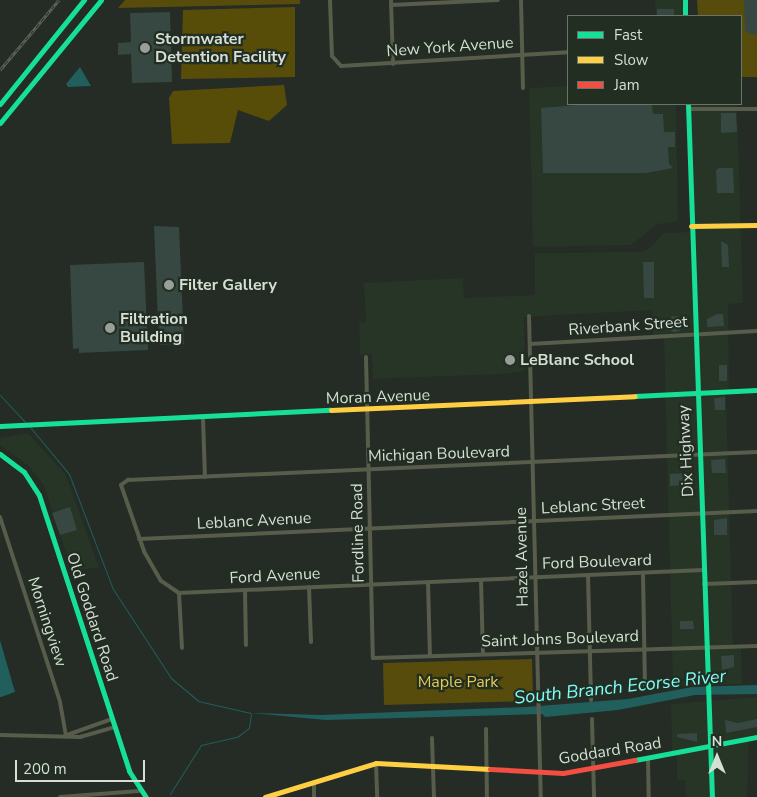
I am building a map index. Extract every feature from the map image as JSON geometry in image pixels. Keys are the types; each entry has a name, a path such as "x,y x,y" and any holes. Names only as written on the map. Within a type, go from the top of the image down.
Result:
{"main road":[{"path":"0,104 84,0"},
{"path":"0,123 100,0"},
{"path":"685,0 685,15"},
{"name":"Dix Highway","path":"688,106 698,455 702,514 712,797"},
{"path":"691,226 757,225"},
{"name":"Moran Avenue","path":"0,426 532,403 757,390"},
{"name":"Old Goddard Road","path":"0,454 24,472 39,495 112,719 139,791 146,797"},
{"name":"Goddard Road","path":"376,763 563,773 757,737"},
{"path":"265,797 376,763"}],"street":[{"name":"New York Avenue","path":"330,0 335,63 393,64 567,52"},
{"path":"393,64 391,2 498,0"},
{"path":"521,0 523,88"},
{"path":"688,106 757,109"},
{"name":"Hazel Avenue","path":"529,316 540,797"},
{"name":"Riverbank Street","path":"530,344 757,330"},
{"name":"Fordline Road","path":"366,357 373,648"},
{"path":"203,418 204,477"},
{"name":"Michigan Boulevard","path":"138,539 123,483 204,477 757,452"},
{"name":"Leblanc Street","path":"370,528 757,511"},
{"name":"Morningview","path":"0,517 60,702 67,735"},
{"name":"Leblanc Avenue","path":"138,539 370,528"},
{"path":"0,541 7,539"},
{"path":"138,539 161,581 179,592 182,648"},
{"name":"Ford Boulevard","path":"372,584 704,570"},
{"path":"643,573 645,688"},
{"path":"588,575 591,700"},
{"path":"481,580 483,654"},
{"path":"428,582 430,656"},
{"path":"704,584 757,582"},
{"name":"Ford Avenue","path":"179,592 372,584"},
{"path":"309,587 311,642"},
{"path":"245,590 246,645"},
{"name":"Saint Johns Boulevard","path":"373,648 374,658 757,646"},
{"path":"67,735 112,719"},
{"path":"592,719 594,797"},
{"path":"91,726 94,734"},
{"path":"0,735 94,734 115,727"},
{"path":"486,729 487,797"},
{"path":"432,738 434,797"},
{"path":"648,758 648,797"},
{"path":"376,763 377,797"},
{"path":"314,782 314,797"},
{"path":"60,797 139,791"}],"shaded area":[{"path":"655,0 685,0 685,15 656,15"},
{"path":"295,7 295,77 181,79 183,10"},
{"path":"284,85 287,105 269,121 238,110 230,143 172,144 169,98 173,91"},
{"path":"567,86 567,105 676,105 678,221 658,224 631,245 533,247 529,88"},
{"path":"688,105 737,105 743,303 728,304 729,386 726,395 733,646 741,646 742,684 673,686 664,339 653,339 652,310 524,317 525,371 501,374 373,379 372,354 360,355 359,323 366,322 364,283 463,278 464,298 535,295 535,253 640,252 649,249 664,233 691,232"},
{"path":"28,433 66,475 99,568 72,570 44,486 29,466 0,445 0,438"},
{"path":"757,697 757,737 749,739 747,797 686,797 685,780 677,780 677,752 672,753 671,704"}],"green space":[{"path":"125,0 300,0 300,4 118,8"},
{"path":"697,0 757,0 757,77 742,77 742,15 698,15"},
{"name":"Maple Park","path":"532,659 533,701 384,705 383,663"}],"water":[{"path":"80,67 91,86 68,87 66,84"},
{"path":"0,640 15,692 1,697 0,697"},
{"path":"757,685 757,694 695,695 618,710 545,717 542,714 326,720 251,713 321,715 526,707 628,699 692,687"}],"building":[{"path":"744,0 757,0 757,33 752,35 745,31"},
{"path":"657,9 674,9 674,15 657,15"},
{"name":"Stormwater Detention Facility","path":"170,12 172,82 132,83 131,54 118,55 118,43 131,42 130,13"},
{"path":"578,105 652,105 653,114 663,114 664,132 675,132 675,147 668,147 669,164 673,168 646,173 543,173 541,108"},
{"path":"721,113 736,113 737,132 721,133"},
{"path":"719,168 733,168 734,193 717,193 716,170"},
{"name":"Filter Gallery","path":"154,226 179,227 184,344 159,345"},
{"path":"721,241 728,245 729,267 722,267"},
{"name":"Filtration Building","path":"144,262 148,350 79,353 79,348 73,349 70,265"},
{"path":"643,262 654,262 654,298 644,298"},
{"path":"717,314 723,314 724,326 707,327 707,319"},
{"path":"675,316 683,324 675,332 667,324"},
{"path":"719,365 727,365 727,381 719,381"},
{"path":"725,397 725,410 715,410 714,398"},
{"path":"725,459 726,473 712,473 711,460"},
{"path":"688,473 688,485 670,486 670,474"},
{"path":"70,507 77,530 60,535 52,513"},
{"path":"727,518 727,535 714,535 714,520"},
{"path":"680,621 693,621 694,629 680,629"},
{"path":"734,655 734,667 722,670 721,656"},
{"path":"757,719 757,727 726,733 725,720 738,723"},
{"path":"697,733 697,742 677,737 677,734"}],"waterway":[{"path":"0,395 25,422"},
{"path":"30,427 69,474 113,589 171,678 198,701 251,713"},
{"name":"South Branch Ecorse River","path":"170,794 201,745 237,737 249,728 251,714"}],"railway":[{"path":"0,70 59,0"}],"traffic: fast":[{"path":"0,104 84,0"},
{"path":"0,123 101,0"},
{"path":"685,0 685,15"},
{"path":"688,105 712,797"},
{"path":"635,396 757,390"},
{"path":"0,426 331,410"},
{"path":"0,454 24,472 39,495 129,771 146,797"},
{"path":"635,760 757,737"}],"traffic: slow":[{"path":"691,226 757,225"},
{"path":"331,410 635,396"},
{"path":"265,797 376,763 490,769"}],"traffic: jam":[{"path":"490,769 563,773 635,760"}],"place":[{"name":"Stormwater Detention Facility","path":"145,48"},
{"name":"Filter Gallery","path":"169,285"},
{"name":"Filtration Building","path":"110,328"},
{"name":"LeBlanc School","path":"510,360"}]}
